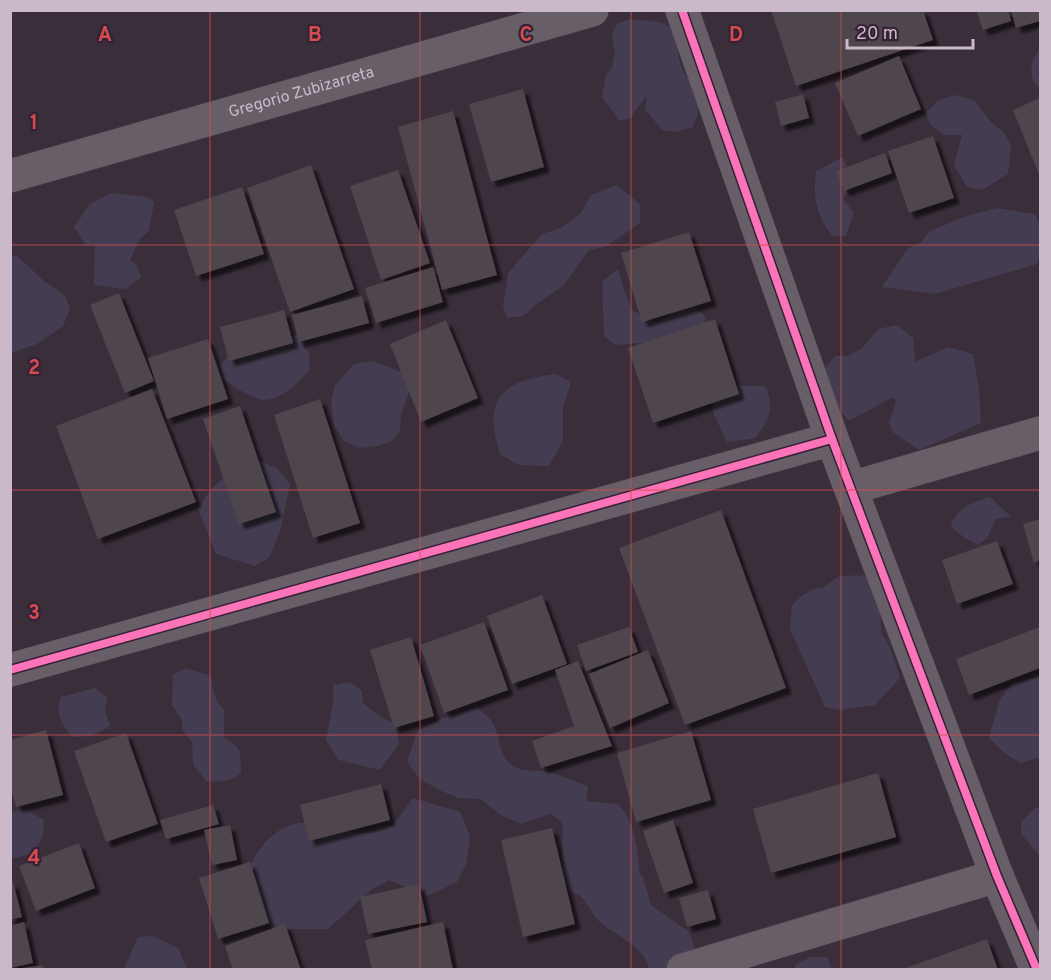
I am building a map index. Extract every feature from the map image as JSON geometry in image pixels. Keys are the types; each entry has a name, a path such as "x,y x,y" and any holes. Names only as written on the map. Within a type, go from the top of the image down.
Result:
{"street":[{"name":"Gregorio Zubizarreta","path":"10,176 592,10"},
{"path":"682,10 832,439 997,876 1039,969"},
{"path":"851,488 1041,433"},
{"path":"10,670 832,439"},
{"path":"683,969 997,876"}],"shaded area":[{"path":"629,19 659,22 675,28 681,66 699,98 693,127 676,132 662,130 645,109 647,95 630,118 620,121 602,97 606,75 612,68 615,53 612,35 617,24"},
{"path":"1040,49 1040,88 1033,80 1031,69"},
{"path":"955,95 974,100 990,121 1005,134 1011,146 1008,174 982,190 967,187 954,165 962,135 943,135 930,124 926,112 939,100"},
{"path":"843,157 848,173 848,188 843,199 854,213 846,236 832,236 822,220 817,205 816,171"},
{"path":"617,185 640,204 640,223 605,247 589,250 564,285 523,316 507,318 503,306 508,273 542,234 561,228 581,213 591,195"},
{"path":"112,193 147,197 154,202 149,231 140,239 130,260 136,264 141,277 126,289 94,285 95,245 86,246 74,227 90,204"},
{"path":"997,208 1035,214 1041,239 1037,264 935,294 882,287 907,249 921,242 930,231 967,216"},
{"path":"11,256 17,256 44,281 65,296 70,308 63,326 37,344 11,353"},
{"path":"618,269 633,311 656,322 691,304 706,317 701,334 666,341 615,345 604,336 602,282"},
{"path":"897,325 913,338 915,362 948,347 973,354 979,390 981,423 919,450 893,432 889,423 896,402 893,397 849,421 827,396 825,368 835,356 848,356 862,348 878,329"},
{"path":"299,334 303,347 309,352 310,369 294,386 280,396 273,399 258,399 223,379 220,366 231,352 250,356 267,349 279,339"},
{"path":"372,361 407,374 411,386 401,415 400,431 392,441 378,446 359,448 344,441 334,425 331,403 335,385 354,364"},
{"path":"556,374 571,382 563,407 563,441 549,466 519,465 500,454 495,435 496,406 501,395 510,387 522,381"},
{"path":"734,384 766,387 770,408 767,419 756,438 727,442 712,410 713,396"},
{"path":"259,461 277,468 290,484 280,532 269,558 255,566 216,554 198,509 217,483"},
{"path":"990,497 1011,517 996,519 987,538 978,545 951,527 953,520 961,510"},
{"path":"875,575 880,594 881,633 890,648 900,678 875,705 840,710 825,707 790,629 792,605 806,593 823,588 839,576"},
{"path":"186,668 211,676 216,699 224,710 224,738 235,745 240,752 241,773 233,779 220,782 206,781 193,764 192,742 182,729 182,720 172,705 173,675"},
{"path":"1040,677 1040,757 1021,763 1007,755 989,738 999,702 1012,683"},
{"path":"350,682 362,691 362,702 380,717 395,723 399,744 380,770 339,760 326,740 334,696 333,685"},
{"path":"95,688 107,697 105,711 110,726 92,736 72,737 62,723 59,713 61,697"},
{"path":"476,708 491,720 502,751 514,767 553,773 588,786 586,801 618,804 624,811 632,828 640,874 643,877 651,905 689,932 695,949 691,970 649,969 642,954 601,923 584,900 568,887 563,870 562,822 550,814 521,824 501,815 480,799 459,798 419,778 407,762 417,732 441,719"},
{"path":"413,798 460,812 470,836 466,865 457,882 427,896 389,880 372,889 328,929 272,929 240,887 258,852 276,833 287,827 299,823 313,823 355,832 376,832 394,823"},
{"path":"1036,807 1040,809 1040,856 1021,834 1021,822"},
{"path":"24,809 44,820 42,836 37,847 27,855 11,858 11,812"},
{"path":"153,936 178,948 187,969 124,969 138,937"},
{"path":"810,957 828,957 831,969 795,969 795,965"}],"building":[{"path":"771,10 923,10 933,40 796,86"},
{"path":"976,10 1008,10 1011,21 983,30"},
{"path":"1011,10 1040,10 1040,21 1016,28"},
{"path":"899,56 921,109 858,136 835,83"},
{"path":"523,89 544,167 491,182 469,104"},
{"path":"803,94 809,118 781,126 775,102"},
{"path":"1040,98 1040,177 1013,110"},
{"path":"453,111 497,275 442,290 398,127"},
{"path":"933,136 954,198 909,213 888,151"},
{"path":"885,153 892,173 844,191 836,171"},
{"path":"311,165 354,289 290,312 247,188"},
{"path":"398,170 430,263 381,280 350,186"},
{"path":"242,187 264,254 196,276 174,210"},
{"path":"689,232 711,301 642,322 621,253"},
{"path":"433,267 443,302 376,323 365,288"},
{"path":"119,293 154,381 125,393 90,305"},
{"path":"362,296 369,323 299,342 292,315"},
{"path":"284,310 293,343 229,361 220,327"},
{"path":"715,319 739,394 653,423 628,348"},
{"path":"446,320 478,398 421,422 390,344"},
{"path":"208,339 228,399 167,419 148,358"},
{"path":"152,389 196,502 98,539 56,426"},
{"path":"320,399 360,523 313,538 274,415"},
{"path":"240,406 276,512 239,524 203,419"},
{"path":"721,510 786,688 685,725 619,548"},
{"path":"1040,519 1040,560 1034,563 1023,524"},
{"path":"997,541 1013,584 957,604 942,560"},
{"path":"542,595 567,664 512,684 487,616"},
{"path":"484,622 508,690 444,713 420,645"},
{"path":"629,627 638,652 586,671 577,645"},
{"path":"1040,627 1040,668 969,695 956,659"},
{"path":"411,637 434,716 394,728 370,650"},
{"path":"648,650 669,703 610,728 589,674"},
{"path":"578,661 612,746 541,768 532,741 574,726 555,670"},
{"path":"46,730 63,795 16,807 10,784 10,740"},
{"path":"691,731 711,800 636,822 617,753"},
{"path":"126,733 158,824 106,842 74,751"},
{"path":"878,773 896,837 771,873 753,809"},
{"path":"381,784 390,820 309,841 300,805"},
{"path":"213,805 219,824 166,839 160,820"},
{"path":"673,820 693,883 664,893 643,831"},
{"path":"230,825 237,860 212,865 204,830"},
{"path":"552,828 575,924 523,937 501,840"},
{"path":"79,843 95,888 36,911 19,866"},
{"path":"250,862 269,923 218,939 199,878"},
{"path":"13,882 22,917 10,920 10,883"},
{"path":"419,884 427,922 368,934 360,897"},
{"path":"708,890 716,919 687,927 679,898"},
{"path":"24,922 33,963 10,968 10,926"},
{"path":"443,922 453,970 372,970 365,940"},
{"path":"285,924 301,970 233,970 225,946"},
{"path":"987,939 998,970 903,970 903,969"},
{"path":"43,965 44,970 23,970 23,968"}],"cycle path":[{"path":"682,10 832,439 997,876 1037,970"},
{"path":"10,670 832,439"}]}
